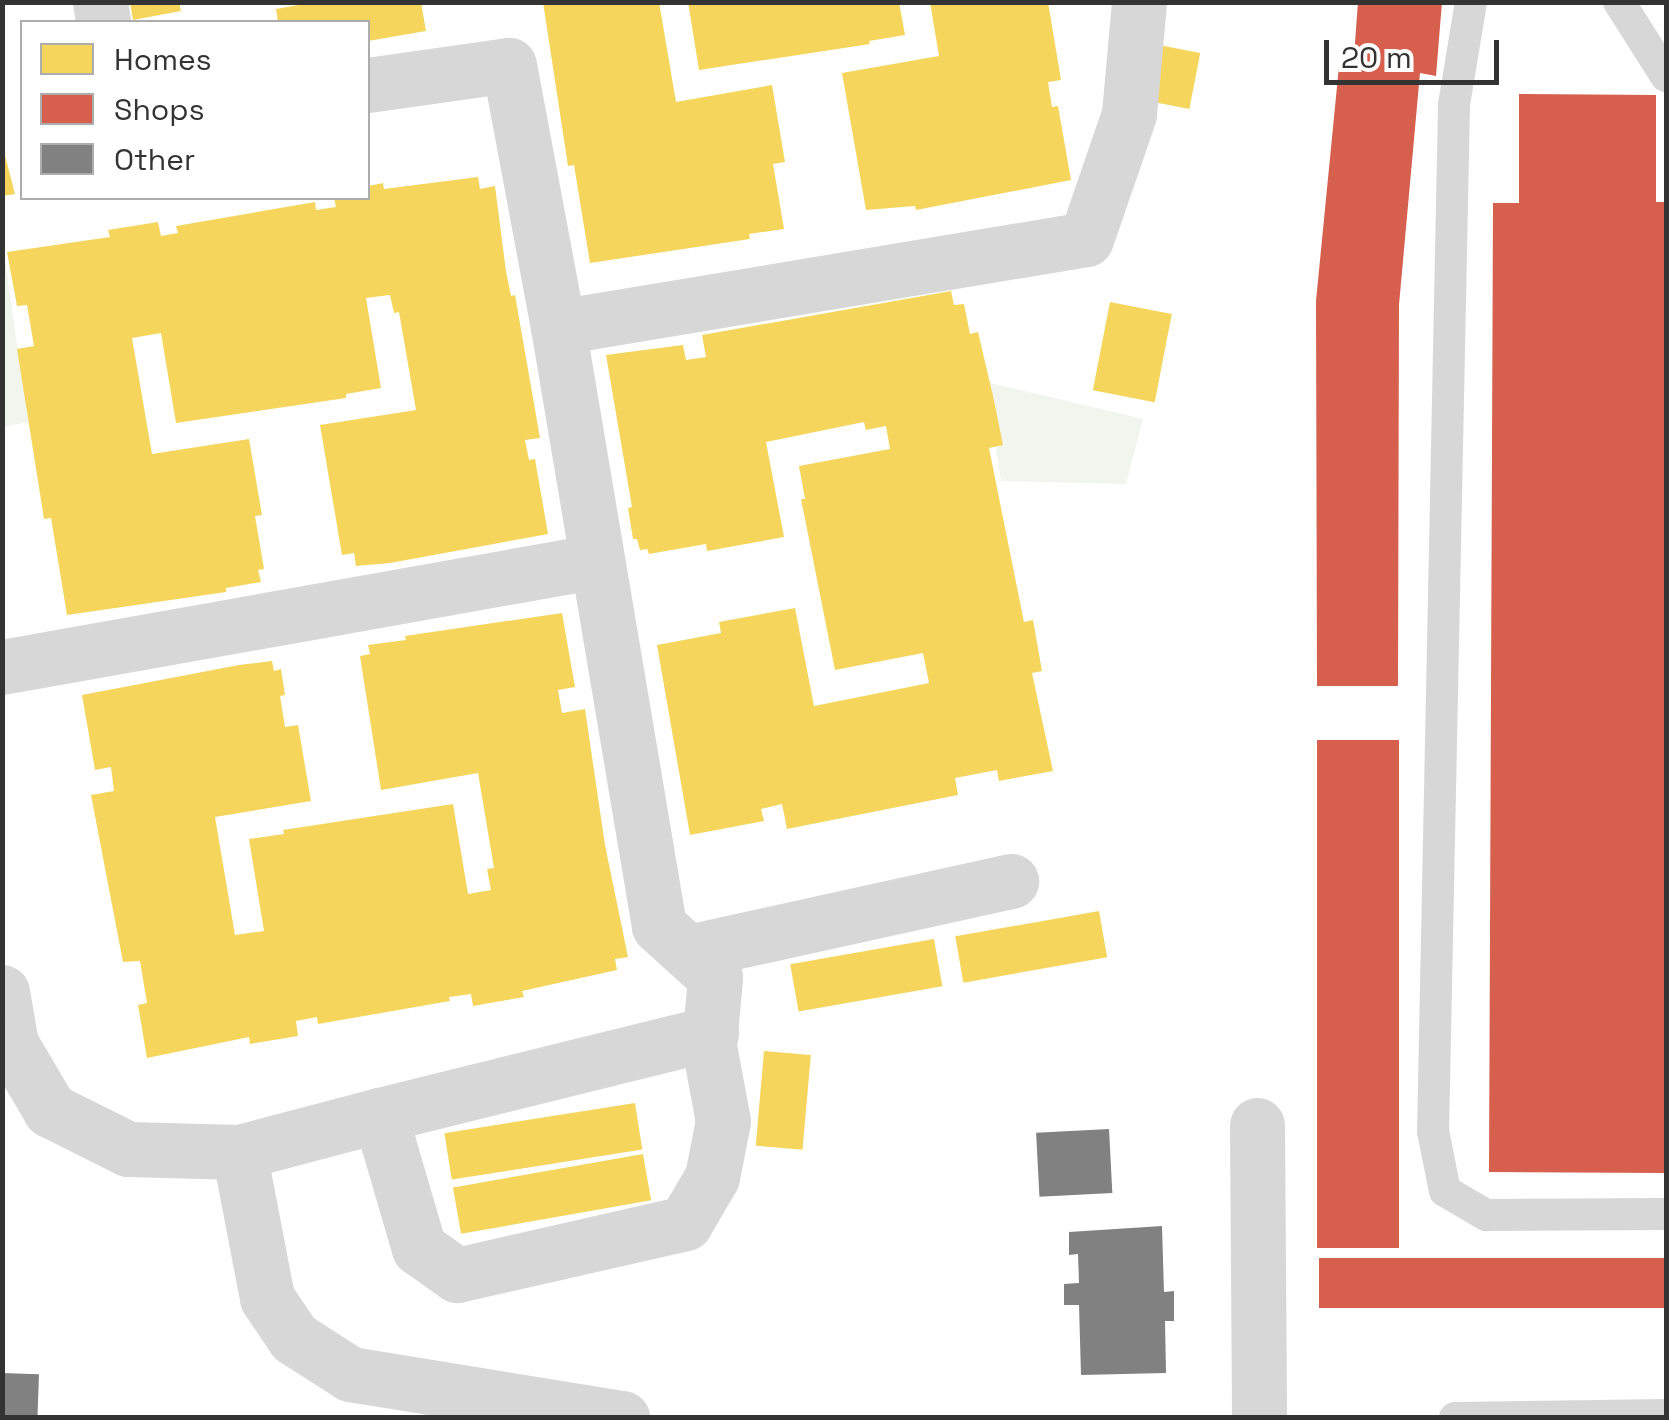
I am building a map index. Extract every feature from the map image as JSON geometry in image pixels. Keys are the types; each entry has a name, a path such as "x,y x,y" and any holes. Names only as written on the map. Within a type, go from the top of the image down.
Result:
{"street":[{"path":"558,326 1086,239 1129,114 1139,2"},
{"path":"370,85 510,65 659,926 715,977 711,1033 723,1120 712,1177 684,1223 457,1275 419,1248 380,1115"},
{"path":"2,667 598,561"},
{"path":"688,952 1010,881"},
{"path":"2,992 12,1044 50,1110 128,1149 239,1152 711,1033"},
{"path":"1258,1125 1259,1418"},
{"path":"239,1152 266,1298 294,1338 350,1374 622,1418"}],"lane":[{"path":"1471,2 1454,106 1434,1131 1445,1191 1486,1214 1666,1214"},
{"path":"1620,2 1666,76"},
{"path":"1456,1418 1666,1415"}],"shaded area":[{"path":"3,245 28,422 2,427"},
{"path":"986,382 1143,419 1126,484 1001,481"}],"building: Homes":[{"path":"130,2 179,2 181,11 133,20"},
{"path":"315,2 421,2 426,31 370,41 370,20 278,20 276,9"},
{"path":"543,2 659,2 676,102 772,85 785,162 773,164 784,229 749,234 750,239 590,263 574,165 568,166"},
{"path":"688,2 899,2 905,35 869,41 870,44 699,70"},
{"path":"930,2 1048,2 1061,80 1048,82 1052,107 1058,106 1071,180 916,210 915,206 866,210 842,73 939,56"},
{"path":"1159,45 1200,53 1189,109 1148,101"},
{"path":"2,144 15,194 2,196"},
{"path":"478,177 480,189 495,186 506,271 511,296 515,295 540,438 525,440 529,460 535,459 548,534 390,563 356,566 354,553 342,555 320,425 416,410 399,312 394,313 390,295 366,298 381,388 346,394 346,398 176,423 161,333 132,338 152,454 249,439 262,515 255,516 264,569 258,570 261,582 226,588 226,592 67,615 51,518 44,519 17,349 34,346 27,305 17,306 7,252 110,237 108,230 158,222 161,236 178,233 176,226 315,202 316,210 336,207 334,200 370,200 370,186 383,183 384,189"},
{"path":"951,291 954,305 964,304 970,334 978,332 993,396 1003,445 989,448 1024,622 1033,620 1042,671 1032,673 1053,771 999,781 997,770 955,778 958,795 787,829 782,804 761,809 764,821 690,835 657,645 721,633 719,622 795,608 814,706 929,683 923,653 835,670 801,499 805,499 799,466 890,449 886,426 866,430 864,422 766,442 784,537 707,551 706,544 649,554 647,549 640,550 637,539 633,539 628,508 632,507 606,355 683,345 686,360 706,357 702,335"},
{"path":"1110,302 1172,314 1155,402 1093,390"},
{"path":"562,613 575,687 558,690 562,713 585,709 605,845 628,957 615,959 617,970 522,991 524,997 473,1006 471,994 318,1024 317,1017 296,1021 298,1036 250,1044 249,1037 147,1058 138,1005 147,1003 140,961 123,962 91,795 114,791 111,767 95,770 82,695 239,665 272,661 274,671 281,669 285,727 298,725 311,801 215,817 235,935 264,931 249,839 284,834 283,830 453,804 468,894 491,890 487,869 494,868 478,773 381,790 360,656 370,654 368,645 406,640 405,636"},
{"path":"1099,911 1107,957 963,983 955,936"},
{"path":"934,939 942,986 799,1012 790,964"},
{"path":"764,1051 811,1055 803,1150 756,1146"},
{"path":"635,1103 642,1149 452,1180 444,1133"},
{"path":"643,1154 651,1200 461,1234 453,1188"}],"building: Shops":[{"path":"1358,2 1442,2 1436,76 1420,73 1399,305 1398,686 1317,686 1316,301 1339,66 1353,69"},
{"path":"1519,94 1656,95 1656,202 1666,202 1666,1173 1489,1172 1493,203 1519,203"},
{"path":"1317,740 1399,740 1399,1248 1317,1248"},
{"path":"1319,1258 1666,1258 1666,1308 1319,1308"}],"building: Other":[{"path":"1109,1129 1112,1193 1039,1197 1036,1133"},
{"path":"1162,1226 1164,1292 1174,1291 1174,1321 1165,1321 1166,1373 1081,1375 1079,1305 1064,1305 1064,1284 1079,1283 1078,1254 1069,1255 1069,1232"},
{"path":"2,1373 39,1374 37,1418 2,1418"}]}
